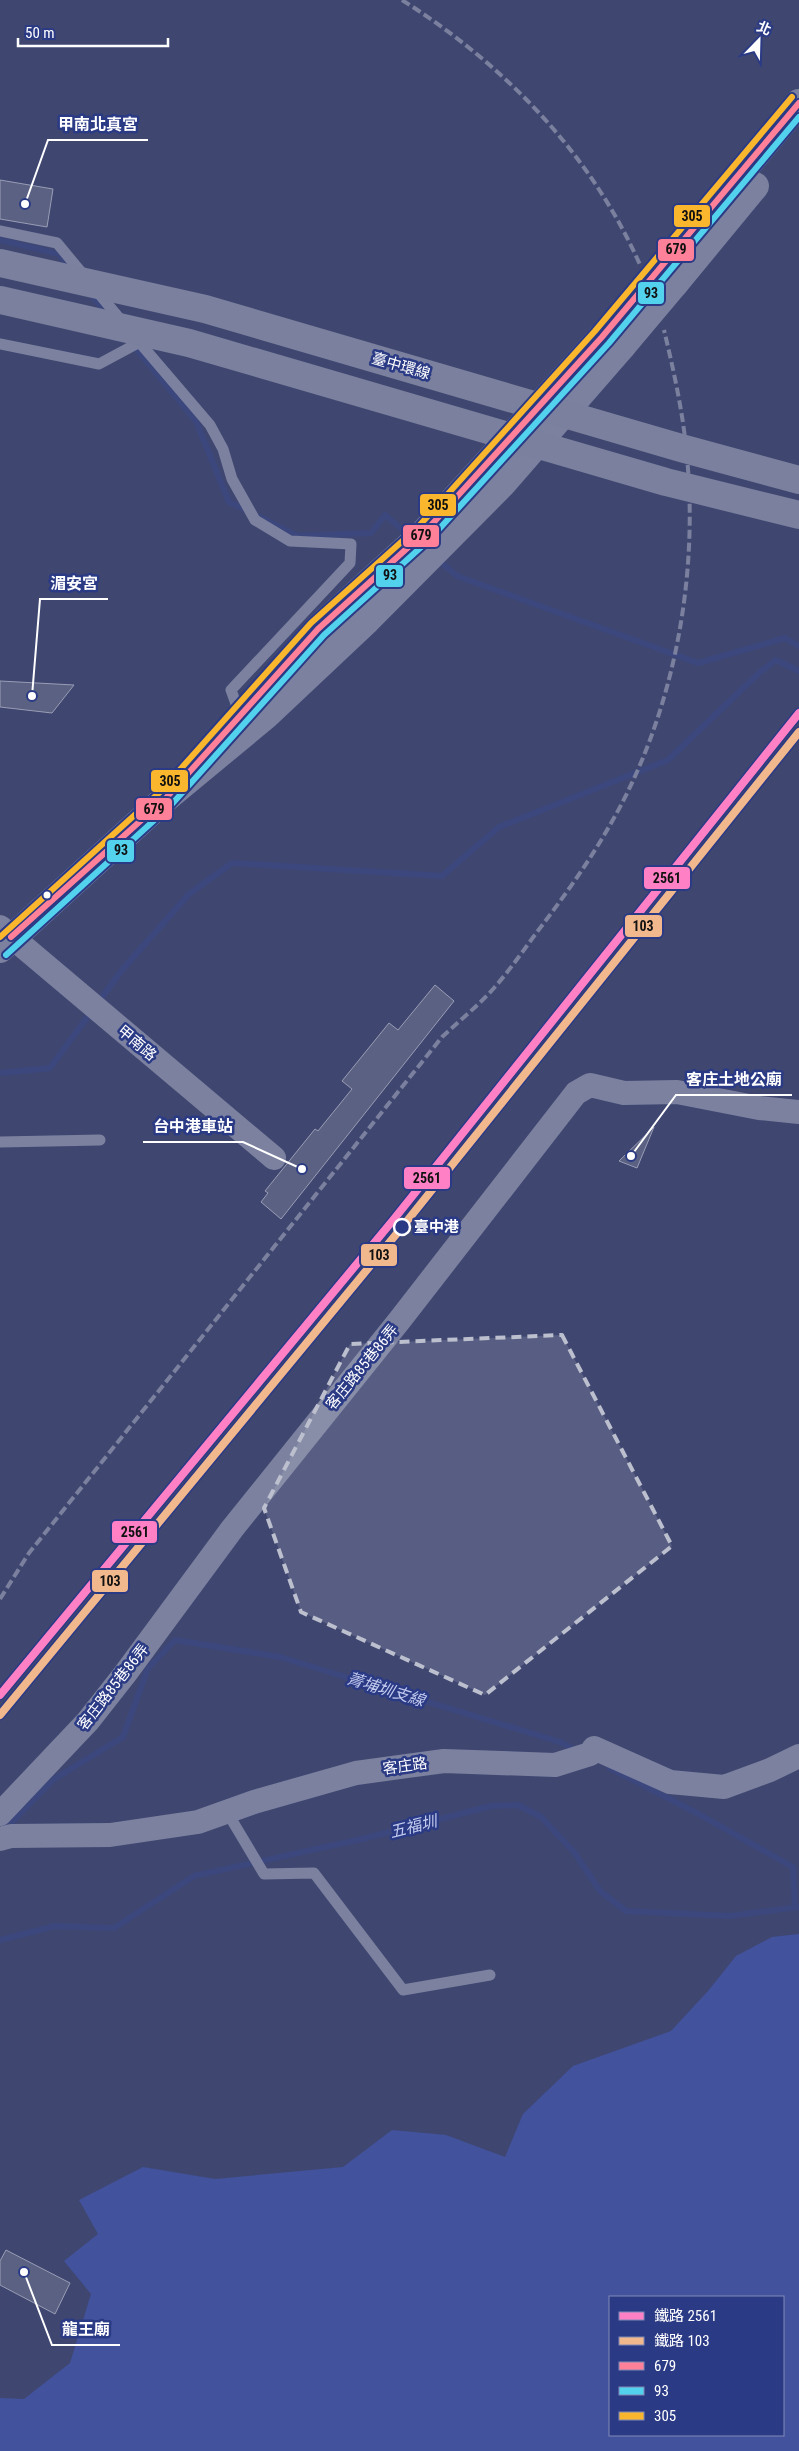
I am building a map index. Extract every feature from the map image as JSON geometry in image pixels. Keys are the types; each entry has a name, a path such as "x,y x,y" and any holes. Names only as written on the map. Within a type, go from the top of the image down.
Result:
{"highway":[{"name":"臺中環線","path":"0,263 205,309 681,448 799,480"},
{"path":"0,300 189,343 666,482 799,515"}],"street":[{"path":"668,276 799,104"},
{"path":"4,938 166,798 266,716 367,620 501,485 612,341 668,276 799,132"},
{"path":"166,798 318,629 424,533 612,341"},
{"name":"甲南路","path":"4,938 274,1158"},
{"name":"客庄路85巷86弄","path":"0,1814 94,1714 232,1529 399,1321 576,1093 590,1085 624,1093 677,1092 759,1108 799,1112"},
{"name":"客庄路","path":"0,1839 11,1836 110,1835 198,1822 356,1773 444,1761 555,1765 590,1754 594,1748 670,1782 724,1787 770,1770 799,1756"}],"lane":[{"path":"0,231 56,243 210,425 223,449 232,479 255,520 290,541 351,544 350,563 231,690 240,717"},
{"path":"0,344 99,364 140,342"},
{"path":"0,1142 100,1140"},
{"path":"227,1812 264,1874 314,1873 403,1990 490,1975"}],"highlighted area":[{"path":"562,1335 672,1546 485,1695 301,1612 264,1508 350,1344"}],"shaded area":[{"path":"799,1934 799,2451 0,2451 0,2398 24,2399 70,2363 91,2294 64,2261 98,2234 79,2200 143,2167 215,2179 343,2167 392,2130 446,2135 505,2157 523,2114 573,2066 671,2031 708,1991 736,1956 772,1937"}],"building":[{"path":"0,180 53,189 47,227 0,219"},
{"path":"0,681 74,685 52,713 0,707"},
{"path":"435,985 454,1001 281,1219 261,1202 268,1193 265,1191 315,1129 318,1131 352,1089 342,1081 389,1023 398,1030"},
{"path":"654,1127 637,1168 619,1161"},
{"path":"6,2250 70,2283 55,2314 0,2285 0,2261"}],"waterway":[{"path":"0,240 59,254 71,270"},
{"path":"90,293 109,316"},
{"path":"133,345 196,421 229,502 249,511"},
{"path":"260,517 297,536 371,533 385,515 410,536"},
{"path":"437,559 457,576 698,663 785,638 799,646"},
{"path":"0,1073 50,1068 122,970 189,894 232,863 442,876 499,827 668,760 760,672 776,660 799,671"},
{"name":"菁埔圳支線","path":"4,1830 54,1779 123,1737 148,1668 175,1640 280,1657 560,1742 577,1751"},
{"name":"菁埔圳支線","path":"610,1768 695,1812 793,1867 795,1907"},
{"name":"五福圳","path":"0,1940 55,1926 114,1928 194,1876 366,1838 491,1806 518,1805 541,1817 574,1852 600,1891 626,1911 730,1916 798,1907"}],"railway":[{"path":"402,0 476,53 542,116 571,150 597,187 621,226 641,267"},
{"path":"0,1599 29,1553 442,1037 488,995 511,968 585,866 610,825 631,784 649,742 664,698 675,653 683,607 690,514 687,451 679,399 664,330"}],"rail line":[{"name":"2561","path":"0,1695 394,1219 799,713"},
{"name":"103","path":"0,1715 403,1226 799,732"}],"transit line":[{"name":"305","path":"0,937 160,792 311,623 418,527 595,331 792,97"},
{"name":"679","path":"11,937 166,798 318,629 424,533 602,337 799,103"},
{"name":"93","path":"6,955 172,804 324,635 430,539 609,343 799,117"}],"place":[{"name":"甲南北真宮","path":"25,204"},
{"name":"湄安宮","path":"32,696"},
{"name":"客庄土地公廟","path":"631,1156"},
{"name":"台中港車站","path":"302,1169"},
{"name":"臺中港","path":"402,1227"},
{"name":"龍王廟","path":"24,2272"}]}
